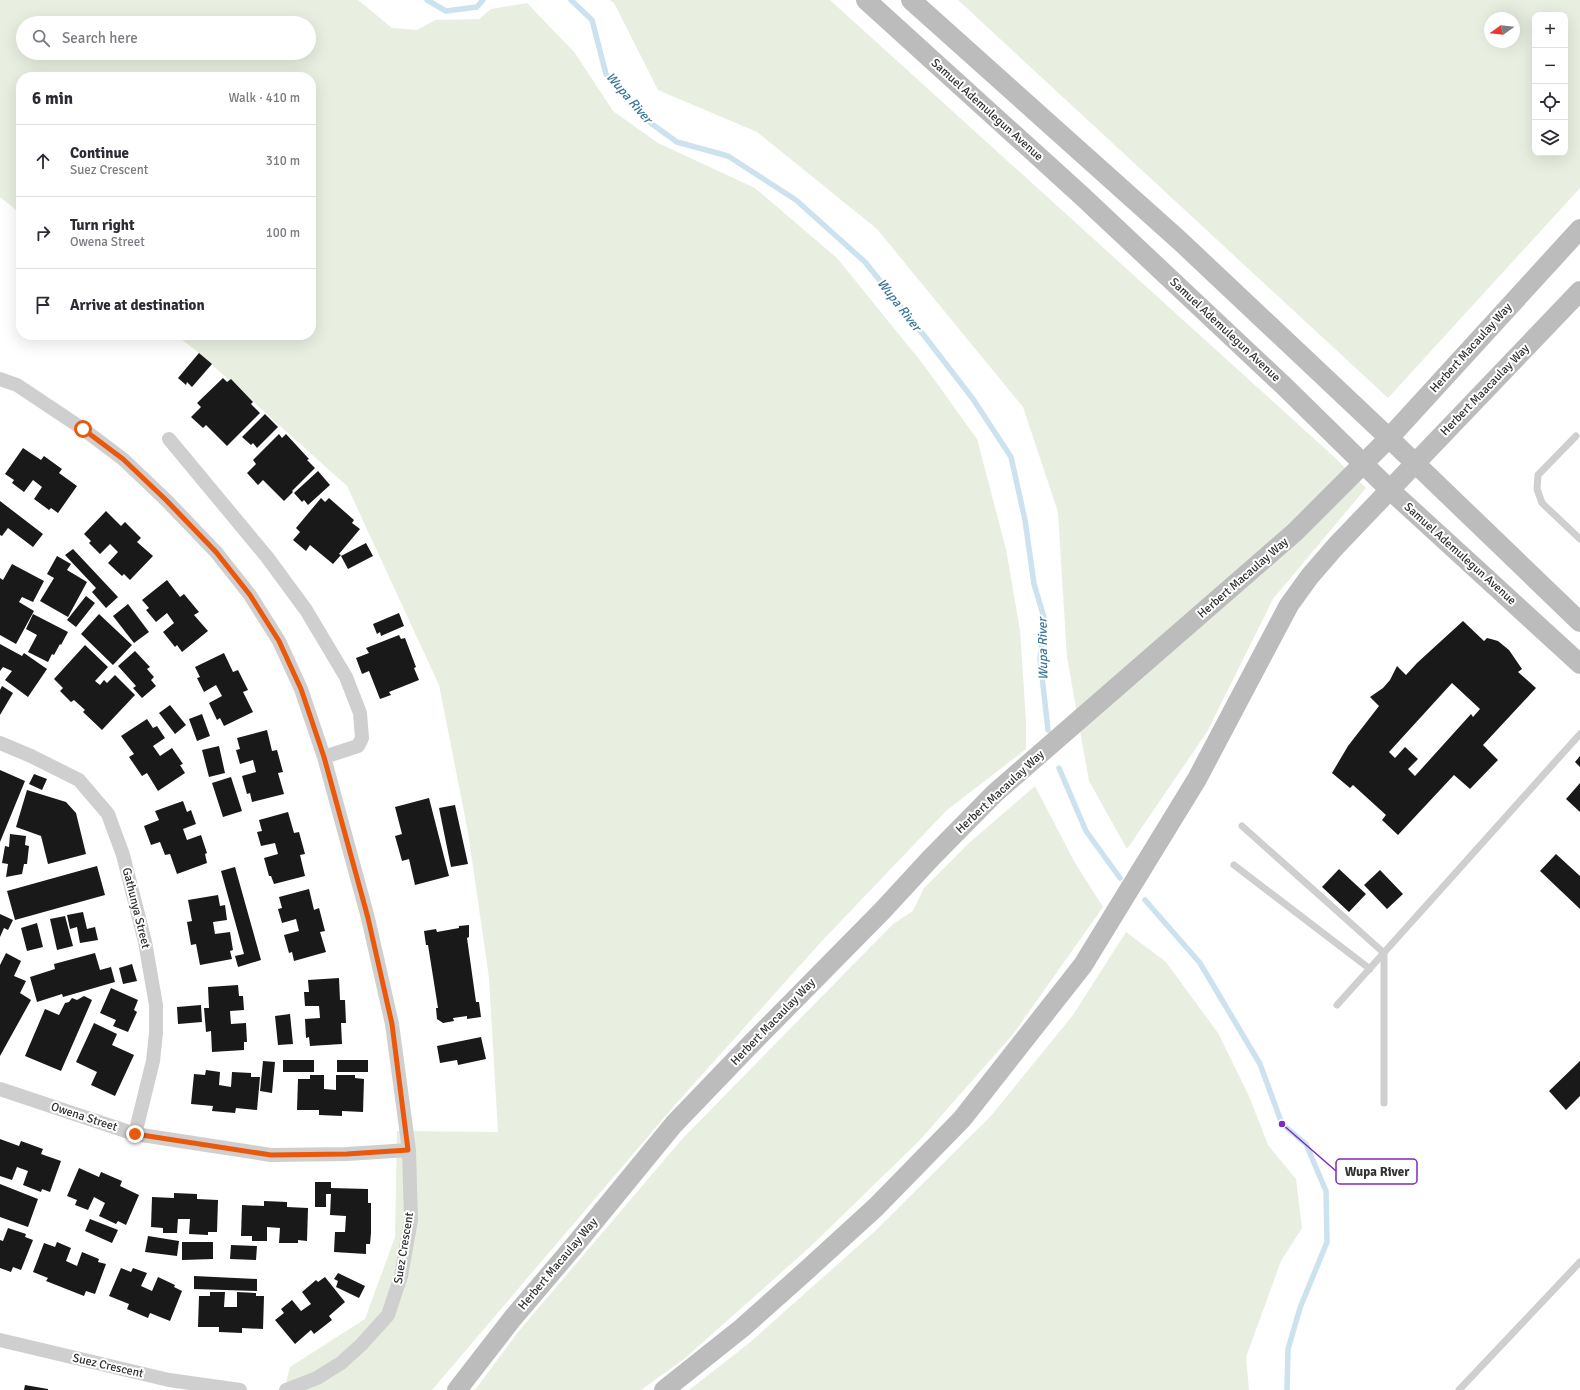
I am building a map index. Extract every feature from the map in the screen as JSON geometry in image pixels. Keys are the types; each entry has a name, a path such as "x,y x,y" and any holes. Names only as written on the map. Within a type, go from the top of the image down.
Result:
{"main road":[{"name":"Samuel Ademulegun Avenue","path":"866,0 1082,196 1283,385 1390,490 1580,664"},
{"path":"911,0 1174,235 1389,438 1580,622"},
{"name":"Herbert Macaulay Way","path":"457,1390 512,1319 674,1124 883,910 930,859 995,793 1127,680 1295,532 1389,438 1580,229"},
{"name":"Herbert Maacaulay Way","path":"1390,490 1580,291"},
{"path":"664,1390 742,1328 876,1207 962,1119 1083,965 1197,779 1289,605 1310,576 1336,546 1390,490"}],"street":[{"name":"Suez Crescent","path":"0,379 17,385 83,429 123,459 166,500 216,552 250,595 279,641 301,689 324,757 368,918 392,1024 408,1150 411,1220 401,1276 388,1315 361,1345 341,1363 317,1378 286,1390"},
{"path":"169,439 267,557 306,610 346,677 360,713 362,738 358,746 324,757"},
{"name":"Gathunya Street","path":"0,743 31,756 79,780 108,814 123,855 145,942 156,1005 156,1033 153,1061 135,1134"},
{"name":"Owena Street","path":"0,1089 135,1134 271,1155 347,1154 408,1150"},
{"name":"Suez Crescent","path":"0,1340 169,1380 240,1390"}],"lane":[{"path":"1579,435 1538,476 1537,489 1542,503 1580,539"},
{"path":"1337,1005 1580,734"},
{"path":"1242,826 1384,953 1384,1103"},
{"path":"1234,865 1370,969"},
{"path":"1459,1390 1580,1262"}],"green space":[{"path":"0,0 358,0 392,28 417,30 435,20 479,19 491,9 527,3 575,53 613,111 658,143 755,188 837,258 923,364 977,439 1006,549 1020,630 1026,721 1026,749 946,811 821,942 674,1106 432,1390 284,1390 290,1367 365,1319 395,1237 397,1131 498,1132 489,978 468,832 439,685 347,486 199,353 182,340 316,340 316,72 16,72 16,210 0,197"},
{"path":"610,0 830,0 1332,455 1366,488 1273,599 1207,732 1127,849 1089,781 1067,657 1058,512 1023,407 877,229 757,132 658,90 614,3"},
{"path":"958,0 1580,0 1580,188 1388,398"},
{"path":"1035,786 1074,861 1103,907 1014,1033 920,1140 810,1247 684,1359 641,1390 475,1390 518,1332 682,1139 893,924 913,911 924,888 969,843"},
{"path":"1126,932 1166,962 1218,1033 1249,1096 1268,1145 1296,1179 1302,1228 1281,1261 1246,1357 1249,1390 689,1390 748,1344 874,1232 990,1117 1073,1015"}],"building":[{"path":"199,353 212,364 192,387 187,382 186,385 178,378"},
{"path":"223,378 227,382 231,379 253,402 251,404 260,413 227,446 206,425 203,428 191,417 201,407 197,403"},
{"path":"265,414 278,427 257,448 253,443 251,445 242,437"},
{"path":"279,434 282,438 286,434 309,459 307,460 315,468 284,501 263,480 258,485 247,473 256,464 253,460"},
{"path":"23,448 41,460 44,456 62,469 59,473 77,486 58,513 51,508 49,510 34,499 42,487 33,480 24,492 12,483 14,480 5,474"},
{"path":"318,471 330,485 308,505 304,500 302,502 294,493"},
{"path":"321,498 325,502 329,498 354,520 352,523 360,529 339,554 341,555 333,564 310,545 306,551 293,540 300,532 296,528"},
{"path":"0,501 43,534 33,547 8,528 2,536 0,535"},
{"path":"106,511 121,526 125,522 141,538 137,542 153,556 130,580 124,574 122,576 108,563 118,552 110,544 100,554 89,543 91,541 84,534"},
{"path":"366,543 373,556 348,569 341,556"},
{"path":"73,549 118,597 106,608 92,592 96,588 65,555"},
{"path":"57,556 71,564 67,570 87,582 68,617 40,601 54,578 47,574"},
{"path":"12,564 44,581 33,602 22,597 19,602 34,611 16,644 0,635 0,578 3,580"},
{"path":"167,580 180,597 184,594 199,612 194,615 208,631 182,652 177,645 175,647 163,632 174,623 167,613 156,622 146,610 149,608 142,600"},
{"path":"86,596 95,603 76,627 67,620"},
{"path":"128,604 149,632 134,643 113,616"},
{"path":"399,613 404,626 381,636 380,632 377,634 373,624"},
{"path":"33,614 68,632 61,645 60,644 54,655 52,654 48,662 28,652 37,635 26,629"},
{"path":"99,614 132,645 113,665 81,634"},
{"path":"1463,621 1484,641 1487,638 1498,641 1509,650 1522,669 1518,672 1536,688 1483,745 1498,760 1470,789 1454,775 1398,835 1382,820 1386,815 1353,785 1350,788 1332,773 1348,746 1379,706 1370,697 1383,688 1390,680 1397,666 1406,675","holes":["1452,683 1480,709 1473,717 1471,714 1415,776 1408,769 1418,759 1405,747 1395,758 1389,752"]},
{"path":"399,635 401,639 405,638 416,667 414,668 419,680 389,692 391,695 380,699 369,671 362,674 356,658 369,653 366,648"},
{"path":"0,644 22,656 24,653 47,669 28,697 5,680 12,671 3,667 0,671"},
{"path":"85,645 108,667 95,681 100,685 104,680 107,683 115,675 135,695 102,730 83,712 85,710 74,700 71,702 60,691 63,688 54,679"},
{"path":"135,651 150,667 147,669 154,677 151,680 156,686 142,698 133,688 136,686 118,666"},
{"path":"224,653 233,672 238,670 248,690 243,692 253,712 224,726 220,718 217,720 209,703 222,696 216,685 204,692 197,678 200,677 195,667"},
{"path":"2,686 13,693 0,715 0,690"},
{"path":"170,705 186,725 175,734 159,713"},
{"path":"202,714 210,736 197,741 189,719"},
{"path":"147,719 153,728 157,726 165,738 153,746 160,756 172,748 183,764 180,765 185,773 158,791 147,773 142,776 129,757 134,754 121,736"},
{"path":"267,730 272,751 277,750 283,772 278,773 284,794 252,802 250,793 247,794 242,776 256,772 253,760 240,764 236,750 240,749 237,738"},
{"path":"219,746 225,773 209,777 202,750"},
{"path":"1580,756 1580,767 1575,762"},
{"path":"0,770 25,781 0,842"},
{"path":"34,774 47,779 42,790 29,784"},
{"path":"231,777 242,811 223,817 212,783"},
{"path":"1580,783 1580,812 1566,799"},
{"path":"27,790 66,802 76,813 86,854 48,864 41,836 16,827"},
{"path":"429,798 449,876 415,885 409,859 402,861 395,836 402,834 395,807"},
{"path":"183,801 187,812 191,810 196,824 183,829 187,840 201,835 207,853 205,854 207,863 177,874 170,854 165,855 160,842 151,845 144,826 159,820 155,811"},
{"path":"455,805 468,864 451,867 439,808"},
{"path":"288,812 294,833 299,832 305,854 300,855 305,876 274,884 271,876 269,876 264,858 278,854 275,843 261,846 257,832 262,831 259,820"},
{"path":"10,834 26,836 25,845 29,846 27,864 24,864 22,874 6,877 8,864 2,863 5,846 9,847"},
{"path":"1556,854 1580,876 1580,909 1540,871"},
{"path":"97,866 105,895 15,920 7,891"},
{"path":"235,867 261,960 238,967 235,956 244,954 221,871"},
{"path":"1339,869 1366,894 1349,912 1322,887"},
{"path":"1380,870 1403,894 1387,909 1364,885"},
{"path":"309,889 314,910 319,908 325,931 320,932 326,952 294,961 292,952 289,953 284,935 299,931 296,919 282,923 278,909 282,908 279,897"},
{"path":"218,895 220,906 225,905 227,920 213,922 215,934 230,932 233,950 230,951 232,959 200,965 196,944 191,945 187,922 192,921 188,900"},
{"path":"83,912 87,929 95,927 98,940 80,943 77,927 70,929 67,915"},
{"path":"0,914 13,920 8,930 4,928 0,937"},
{"path":"65,916 73,946 57,950 50,919"},
{"path":"37,923 43,947 27,951 21,928"},
{"path":"469,925 469,937 467,938 476,1002 479,1002 481,1017 467,1019 467,1016 453,1018 454,1021 443,1023 437,1019 436,1008 438,1008 428,945 426,945 424,931 436,929 437,932"},
{"path":"6,953 21,961 14,976 26,981 20,993 31,1000 0,1056 0,965"},
{"path":"95,953 100,970 111,967 115,982 63,997 62,994 37,1002 30,977 55,969 54,964"},
{"path":"132,964 137,981 123,984 119,968"},
{"path":"339,978 340,1000 345,1000 346,1023 341,1023 342,1044 310,1046 309,1037 306,1038 305,1019 320,1018 319,1006 305,1006 304,992 309,992 308,980"},
{"path":"238,985 239,996 243,996 244,1010 230,1011 231,1024 246,1023 247,1042 244,1042 244,1050 212,1052 211,1031 206,1032 204,1008 209,1008 208,987"},
{"path":"111,988 138,1000 134,1010 137,1012 128,1032 113,1026 116,1020 100,1013"},
{"path":"84,996 92,1000 61,1071 25,1056 45,1009 59,1015 65,1003 69,1002 72,998 77,1000"},
{"path":"201,1005 202,1022 178,1024 177,1007"},
{"path":"290,1014 293,1044 278,1045 275,1016"},
{"path":"94,1023 117,1034 112,1045 134,1055 115,1096 91,1085 97,1072 76,1062"},
{"path":"481,1037 486,1059 458,1065 457,1060 440,1063 437,1046"},
{"path":"283,1060 314,1060 314,1072 283,1072"},
{"path":"337,1060 368,1060 368,1072 337,1072"},
{"path":"263,1061 275,1062 272,1093 260,1091"},
{"path":"1580,1061 1580,1096 1566,1110 1549,1091"},
{"path":"206,1070 220,1072 219,1085 231,1087 232,1072 251,1073 251,1077 260,1077 257,1110 236,1108 235,1113 212,1111 213,1106 191,1104 194,1074 205,1075"},
{"path":"310,1075 324,1075 324,1089 336,1090 336,1075 355,1075 355,1078 364,1079 363,1112 342,1111 342,1116 319,1115 319,1110 297,1110 298,1079 310,1079"},
{"path":"0,1139 19,1146 21,1141 43,1149 41,1154 61,1161 50,1192 42,1189 41,1192 23,1185 28,1171 17,1167 12,1180 0,1176"},
{"path":"79,1168 99,1177 101,1172 122,1181 120,1186 139,1195 126,1225 118,1221 116,1224 99,1216 105,1203 94,1197 88,1210 75,1205 77,1200 67,1196"},
{"path":"315,1182 331,1182 331,1188 368,1189 368,1203 371,1203 371,1233 370,1244 366,1244 366,1254 334,1252 335,1232 345,1232 346,1216 330,1215 331,1194 326,1194 326,1207 315,1207"},
{"path":"0,1184 38,1199 28,1227 0,1217"},
{"path":"174,1193 197,1194 197,1199 218,1200 217,1232 208,1232 208,1235 189,1234 190,1219 178,1219 177,1233 163,1233 163,1228 151,1227 152,1197 174,1198"},
{"path":"264,1201 287,1202 287,1207 308,1208 307,1241 298,1240 298,1243 279,1243 280,1228 267,1227 267,1241 252,1241 252,1236 241,1236 242,1205 264,1206"},
{"path":"90,1219 118,1230 112,1243 85,1231"},
{"path":"8,1228 26,1234 25,1237 33,1240 21,1270 13,1267 11,1272 0,1268 0,1240 3,1241"},
{"path":"148,1236 179,1241 177,1256 145,1252"},
{"path":"57,1242 71,1248 66,1261 77,1266 82,1252 99,1259 98,1262 106,1264 95,1294 86,1291 84,1296 46,1281 48,1278 33,1272 44,1243 55,1247"},
{"path":"182,1242 213,1242 213,1259 182,1260"},
{"path":"231,1245 257,1246 256,1260 230,1259"},
{"path":"121,1268 131,1272 133,1268 147,1273 141,1286 152,1291 158,1277 175,1285 174,1287 182,1291 170,1321 150,1313 148,1318 127,1309 129,1304 109,1296"},
{"path":"338,1273 365,1286 359,1298 336,1287 338,1281 334,1279"},
{"path":"194,1276 257,1279 257,1291 194,1289"},
{"path":"325,1277 345,1302 329,1316 332,1320 314,1334 311,1330 295,1344 275,1320 284,1313 281,1309 292,1300 301,1311 311,1304 302,1292 316,1280 318,1282"},
{"path":"210,1292 225,1292 224,1307 237,1307 237,1292 256,1293 256,1296 264,1296 263,1329 242,1328 242,1333 219,1332 219,1327 198,1327 199,1296 210,1296"},
{"path":"25,1385 48,1389 48,1390 24,1390"}],"waterway":[{"name":"Wupa River","path":"427,0 446,11 477,7 483,0"},
{"name":"Wupa River","path":"571,0 592,20 606,74 645,119 677,142 728,156 796,200 865,262 973,399 1011,457 1025,520 1034,584 1045,621 1040,658 1048,730"},
{"name":"Wupa River","path":"1059,768 1086,831 1120,878"},
{"name":"Wupa River","path":"1145,900 1200,963 1260,1064 1282,1124 1306,1144 1326,1191 1327,1242 1300,1308 1288,1349 1287,1390"}],"place":[{"name":"Wupa River","path":"1282,1124"}],"route":[{"path":"83,429 123,459 166,500 216,552 250,595 279,641 301,689 324,757 368,918 392,1024 408,1150 310,1156 271,1155 135,1134"}]}
